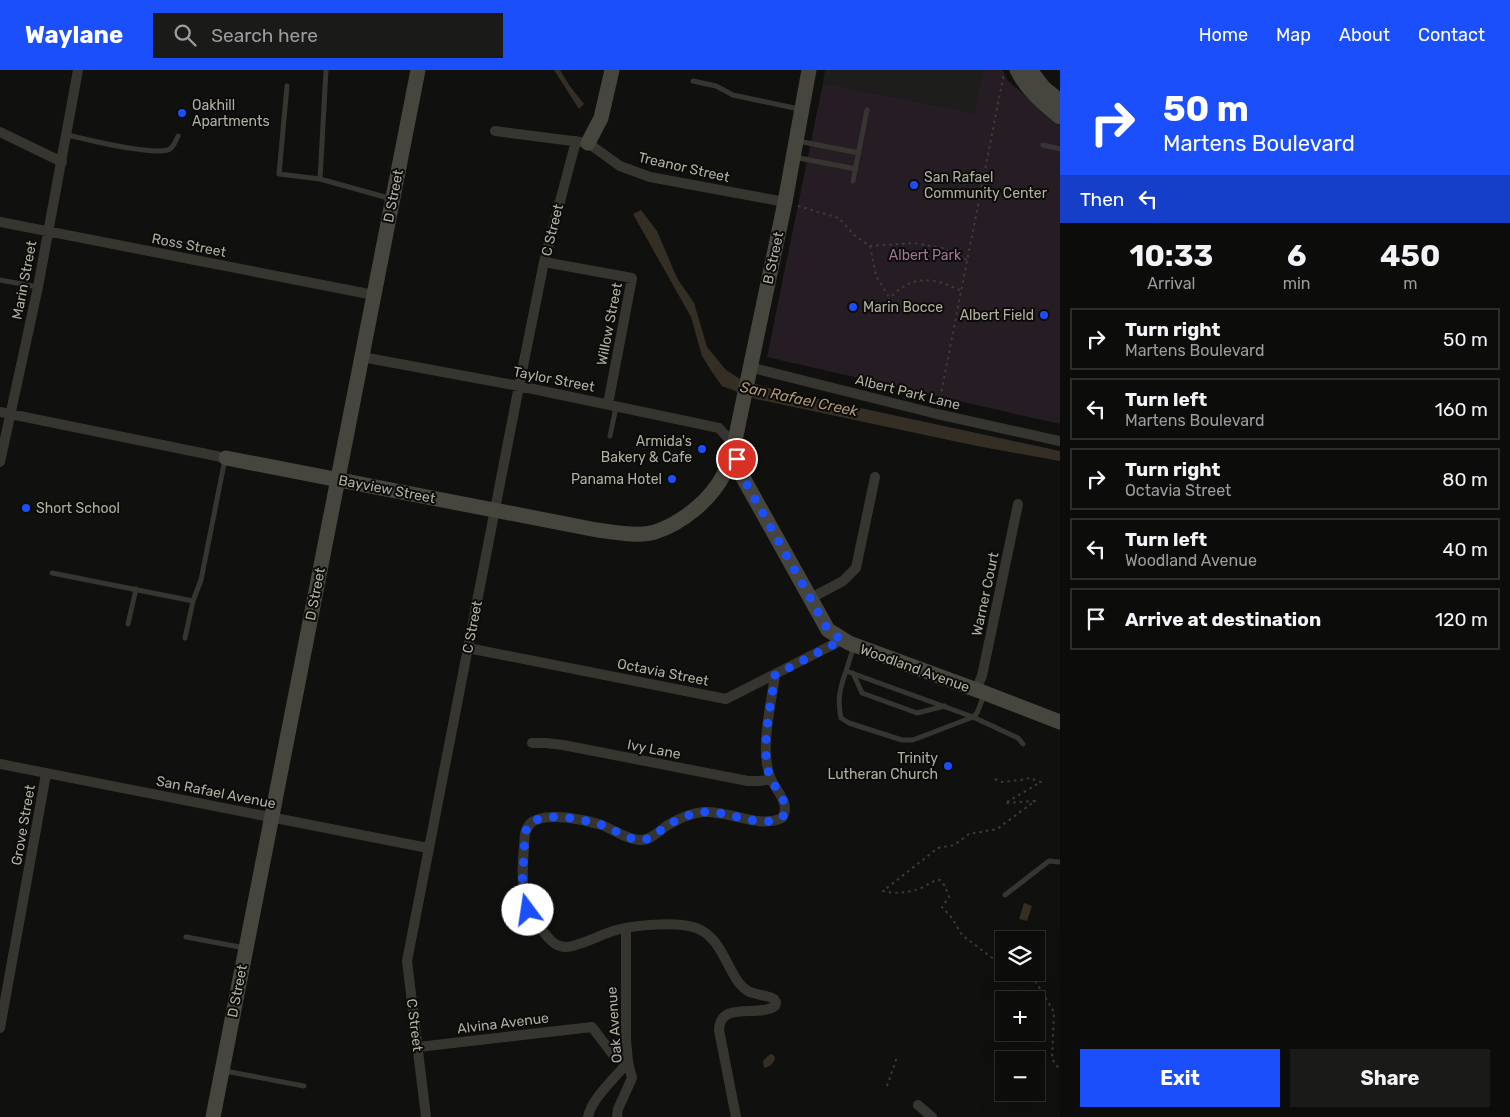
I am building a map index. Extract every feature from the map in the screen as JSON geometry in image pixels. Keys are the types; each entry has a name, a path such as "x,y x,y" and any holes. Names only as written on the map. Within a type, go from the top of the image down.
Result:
{"street":[{"name":"Marin Street","path":"0,462 5,413 38,287 78,70"},
{"name":"D Street","path":"213,1117 418,70"},
{"name":"C Street","path":"426,1117 407,961 518,386 544,262 582,142 602,118 612,70"},
{"name":"B Street","path":"734,444 785,202 809,70"},
{"path":"1017,70 1033,94 1060,118"},
{"path":"1030,70 1044,88 1060,101"},
{"name":"Treanor Street","path":"495,131 582,142 620,166 650,177 785,202"},
{"path":"0,132 62,162"},
{"name":"Ross Street","path":"0,222 374,295"},
{"name":"Willow Street","path":"544,262 632,278 612,405"},
{"name":"Taylor Street","path":"362,357 518,386 719,428 734,444"},
{"name":"Albert Park Lane","path":"749,367 937,414 1060,441"},
{"name":"Bayview Street","path":"5,413 597,530 626,533 654,532 693,511 712,490 723,474 734,444"},
{"name":"Woodland Avenue","path":"734,444 741,474 828,630 848,643 1060,722"},
{"path":"810,598 843,580 856,568 875,477"},
{"name":"Warner Court","path":"981,691 982,676 1018,504"},
{"name":"Octavia Street","path":"468,648 726,699 848,643"},
{"path":"736,1117 719,1024 725,1016 739,1010 766,1010 775,1006 776,1002 774,999 748,991 738,982 716,943 704,931 694,927 678,925 638,926 626,928 568,947 559,946 552,942 528,910 522,888 525,833 528,826 542,818 571,818 601,825 639,840 646,840 680,818 703,812 730,814 768,822 782,818 786,812 786,806 771,779 766,762 765,749 775,675"},
{"name":"Ivy Lane","path":"532,743 563,745 748,781 771,779"},
{"name":"San Rafael Avenue","path":"0,764 428,848"},
{"name":"Grove Street","path":"0,1028 46,774"},
{"name":"Oak Avenue","path":"617,1117 618,1109 632,1078 628,1062 625,1006 626,928"},
{"name":"Alvina Avenue","path":"418,1047 592,1027 614,1056 628,1062"},
{"path":"588,1117 589,1111 602,1092 628,1062"},
{"path":"918,1105 932,1117"}],"lane":[{"path":"320,179 326,70"},
{"path":"693,82 716,86 733,95 802,110"},
{"path":"287,86 279,174 320,179 392,199"},
{"path":"853,181 867,110"},
{"path":"66,135 107,144 160,151 170,149 175,144 178,136"},
{"path":"796,141 859,153"},
{"path":"1043,145 1060,149"},
{"path":"793,157 856,169"},
{"path":"0,280 38,287"},
{"path":"610,436 612,405"},
{"path":"185,638 193,601 201,580 226,458"},
{"path":"52,572 193,601"},
{"path":"128,624 136,590"},
{"path":"848,643 846,671 839,693 838,707 841,718 849,723 902,740 913,740 973,717 977,713 981,691"},
{"path":"846,671 973,717 1018,738 1023,744"},
{"path":"853,673 862,693 908,710 917,713 945,706"},
{"path":"1004,895 1049,861 1060,862"},
{"path":"186,937 246,948"},
{"path":"222,1070 304,1086"}],"path":[{"path":"937,414 1005,70"},
{"path":"785,202 839,218 854,235 870,246 914,243 942,248 967,260"},
{"path":"870,246 876,276 890,298"},
{"path":"884,306 904,285 925,279 945,282 961,290"},
{"path":"995,960 962,935 952,918 942,907 949,897 945,886 940,880 934,880 913,891 901,893 883,891 938,848 954,845 969,834 997,828 1034,801 1005,803 1041,782 1029,778 1002,782 996,779"},
{"path":"1035,981 1054,1012 1052,1059 1060,1070"},
{"path":"887,1086 897,1057"}],"shaded area":[{"path":"825,70 983,70 974,113 823,83"}],"green space":[{"name":"Albert Park","path":"983,70 1003,70 1007,80 1060,126 1060,424 767,357 823,83 974,113"}],"water":[{"path":"554,70 560,70 584,104 579,109"},
{"name":"San Rafael Creek","path":"641,210 657,231 677,278 694,303 707,347 726,370 742,380 772,389 1060,451 1060,461 977,446 756,399 722,386 702,356 691,317 633,214"},
{"path":"1024,903 1032,906 1027,921 1019,919"},
{"path":"772,1054 775,1057 774,1061 770,1066 764,1068 763,1061"}],"place":[{"name":"Oakhill Apartments","path":"182,113"},
{"name":"San Rafael Community Center","path":"914,185"},
{"name":"Marin Bocce","path":"853,307"},
{"name":"Albert Field","path":"1044,315"},
{"name":"Armida's Bakery & Cafe","path":"702,449"},
{"name":"Panama Hotel","path":"672,479"},
{"name":"Short School","path":"26,508"},
{"name":"Trinity Lutheran Church","path":"948,766"}],"route":[{"path":"528,910 522,888 522,877 525,833 528,826 534,821 542,818 583,820 639,840 646,840 680,818 693,814 715,812 768,822 782,818 786,812 786,806 771,779 766,762 765,749 775,675 842,640 828,630 741,474 737,459"}]}
